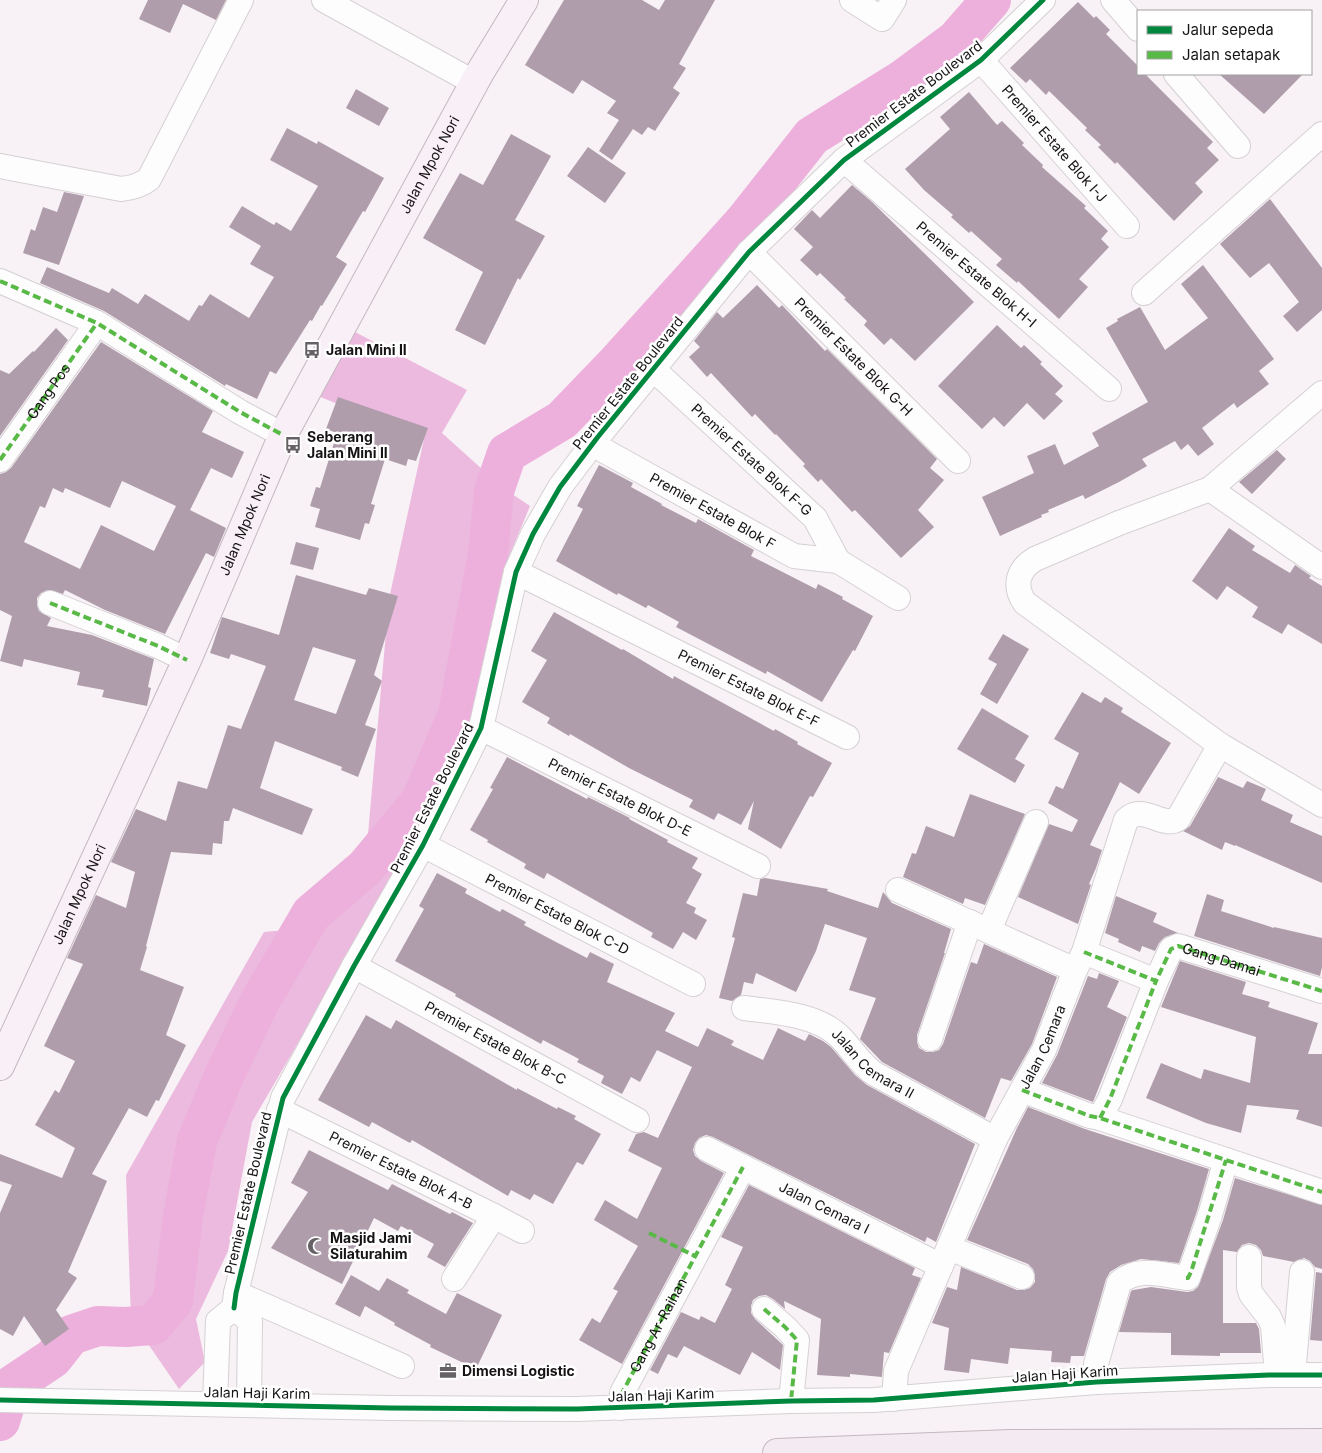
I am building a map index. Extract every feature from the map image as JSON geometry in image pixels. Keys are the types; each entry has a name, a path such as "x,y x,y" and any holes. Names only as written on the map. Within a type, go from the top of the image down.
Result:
{"highway":[{"path":"777,1453 1012,1444 1322,1443"}],"main road":[{"name":"Jalan Mpok Nori","path":"0,1066 187,660 283,435 477,78 524,0"}],"street":[{"path":"0,166 121,189 142,185 149,179 241,0"},
{"path":"324,0 477,78"},
{"path":"349,0 477,78"},
{"path":"852,0 882,19 894,0"},
{"name":"Premier Estate Boulevard","path":"235,1300 283,1098 354,966 423,845 481,728 516,572 533,534 560,487 592,444 749,252 844,160 981,60 1043,0"},
{"path":"1113,0 1137,28"},
{"name":"Premier Estate Blok I-J","path":"981,60 1127,226"},
{"path":"1177,75 1238,146"},
{"path":"1144,293 1322,134"},
{"name":"Premier Estate Blok H-I","path":"844,160 1109,389"},
{"name":"Premier Estate Blok G-H","path":"749,252 958,461"},
{"path":"0,281 97,323 240,412 283,435"},
{"name":"Gang Pos","path":"0,460 97,323"},
{"name":"Premier Estate Blok F-G","path":"653,369 815,518 838,560"},
{"path":"1322,393 1210,489 1035,558 1021,573 1018,580 1018,590 1025,602 1220,746 1322,805"},
{"name":"Premier Estate Blok F","path":"592,444 794,556 838,560"},
{"path":"1210,489 1322,567"},
{"path":"838,560 898,598"},
{"name":"Premier Estate Blok E-F","path":"516,572 847,737"},
{"path":"50,603 158,646 187,660"},
{"name":"Premier Estate Blok D-E","path":"481,728 758,866"},
{"name":"Jalan Cemara","path":"894,1399 896,1371 995,1139 1048,1041 1080,961 1126,820 1133,815 1140,814 1172,822 1178,819 1220,746"},
{"path":"930,1039 980,926 1036,822"},
{"name":"Premier Estate Blok C-D","path":"423,845 693,984"},
{"path":"898,890 980,926 1080,961 1156,981"},
{"name":"Gang Damai","path":"1100,1118 1110,1099 1156,981 1171,949 1178,946 1322,992"},
{"name":"Premier Estate Blok B-C","path":"354,966 637,1120"},
{"name":"Jalan Cemara II","path":"744,1008 787,1014 824,1026 839,1036 858,1060 875,1074 995,1139"},
{"path":"1022,1090 1090,1116 1322,1192"},
{"name":"Premier Estate Blok A-B","path":"279,1110 522,1231"},
{"name":"Jalan Cemara I","path":"707,1149 743,1167 945,1257 1022,1277"},
{"path":"1096,1382 1096,1364 1119,1283 1123,1279 1146,1272 1188,1278 1226,1160"},
{"name":"Gang Ar-Raihan","path":"621,1408 622,1393 743,1167"},
{"path":"454,1279 494,1216"},
{"path":"1249,1258 1249,1287 1251,1294 1269,1317 1273,1326 1285,1375"},
{"path":"1285,1375 1302,1272"},
{"path":"235,1300 270,1308 402,1366"},
{"path":"215,1404 218,1321 235,1300"},
{"path":"235,1300 250,1321 249,1404"},
{"path":"764,1309 797,1340 791,1401"},
{"name":"Jalan Haji Karim","path":"0,1400 410,1408 621,1408 894,1399 1096,1382 1322,1375"}],"shaded area":[{"path":"355,332 467,390 442,433 503,488 530,506 501,576 484,698 464,758 252,1122 228,1251 196,1319 205,1362 179,1389 131,1319 126,1175 264,932 295,929 368,834 389,599 424,439 318,396"}],"building":[{"path":"148,0 226,0 216,20 183,4 170,33 139,19"},
{"path":"564,0 642,0 659,10 665,0 715,0 679,64 686,68 673,88 680,93 655,131 648,127 642,135 633,129 612,160 599,151 619,120 607,113 616,101 582,80 573,94 525,65"},
{"path":"1078,2 1094,18 1096,16 1110,30 1106,34 1137,65 1137,75 1146,75 1213,142 1207,148 1219,160 1195,183 1203,192 1174,221 1117,162 1115,164 1098,147 1101,145 1085,130 1087,128 1049,91 1046,95 1030,79 1026,83 1010,68"},
{"path":"1220,75 1302,75 1264,114"},
{"path":"356,89 389,108 379,126 346,108"},
{"path":"969,92 997,125 1002,121 1024,143 1022,145 1043,165 1042,167 1086,206 1084,208 1108,231 1101,239 1109,247 1079,279 1088,287 1059,319 1018,281 1017,283 996,265 1002,259 971,231 969,233 951,217 953,215 924,190 905,169 950,129 940,117"},
{"path":"287,128 317,144 318,141 384,178 336,257 347,264 322,306 312,321 310,320 276,374 270,371 257,399 226,384 225,386 104,311 40,283 47,267 109,293 112,288 138,304 145,294 189,321 199,305 202,306 210,294 249,318 274,277 250,264 261,246 229,227 242,206 274,225 276,222 291,231 318,186 270,160"},
{"path":"511,134 551,156 515,220 545,236 520,280 518,278 485,345 455,330 483,272 423,238 460,173 483,185"},
{"path":"588,147 626,173 605,203 567,176"},
{"path":"852,185 871,201 974,302 915,361 891,338 884,345 864,325 867,321 844,299 846,298 820,273 817,276 800,260 813,247 794,229 812,210 820,218"},
{"path":"64,192 84,196 59,265 23,253 31,229 35,231 43,207 57,212"},
{"path":"1270,199 1322,268 1322,310 1297,332 1283,316 1299,302 1269,263 1250,278 1220,244"},
{"path":"1203,265 1274,359 1259,371 1269,384 1237,408 1234,403 1202,428 1214,444 1198,456 1188,444 1181,450 1175,441 1142,459 1147,466 1119,482 1085,499 1083,495 1048,510 1049,512 1041,515 1042,517 1000,536 982,497 1034,473 1027,456 1055,444 1064,465 1099,446 1092,433 1148,402 1106,328 1118,321 1117,319 1140,307 1165,350 1208,318 1181,284"},
{"path":"757,285 779,308 782,305 825,351 827,349 937,459 930,468 944,480 918,510 934,527 901,558 855,510 852,512 821,479 818,482 803,466 805,464 755,414 752,417 711,373 707,377 689,357 700,347 694,341 717,312 723,318"},
{"path":"997,325 1021,348 1024,345 1042,362 1040,364 1063,386 1055,394 1063,401 1044,420 1027,403 1004,427 994,417 982,429 938,386"},
{"path":"56,328 68,340 0,436 0,370 9,374 34,352"},
{"path":"101,342 213,411 202,432 244,452 232,478 211,468 190,510 226,528 214,557 206,553 165,634 105,610 65,590 63,594 48,590 41,593 37,598 39,611 51,618 47,626 92,635 154,659 148,687 151,688 147,706 102,697 104,690 77,685 80,672 24,659 22,667 0,661 12,616 0,610 0,474 11,468","holes":["122,481 176,506 154,551 101,525 80,569 24,542 40,506 45,508 53,488 63,493 65,488 110,508"]},
{"path":"338,397 428,428 416,461 408,459 406,466 385,459 371,504 375,505 369,524 365,523 360,540 315,527 320,509 310,506 316,487 320,488 337,433 326,429"},
{"path":"1277,450 1286,459 1252,494 1239,482"},
{"path":"599,465 633,483 631,487 661,505 696,523 698,519 754,550 751,556 816,589 818,584 873,616 855,651 853,650 822,702 767,671 766,674 676,627 679,622 648,605 646,608 618,593 617,595 556,561 583,509 577,506"},
{"path":"1229,528 1255,546 1252,550 1290,573 1295,565 1311,576 1309,578 1322,586 1322,644 1288,624 1282,634 1252,617 1258,607 1227,586 1217,600 1192,581"},
{"path":"296,542 319,548 313,570 290,564"},
{"path":"296,575 366,595 369,588 398,596 374,675 382,681 365,725 376,729 358,777 341,770 342,767 275,741 260,788 313,809 302,835 233,808 229,821 224,821 222,844 213,843 212,855 171,852 140,970 184,987 166,1035 186,1045 159,1101 156,1100 147,1117 129,1108 92,1174 107,1181 68,1272 77,1278 56,1310 69,1329 45,1346 24,1316 13,1336 0,1329 0,1213 12,1185 0,1181 0,1154 62,1178 75,1148 35,1125 55,1090 59,1093 75,1061 44,1046 83,964 67,958 96,895 126,908 135,872 111,862 136,809 166,821 178,781 207,789 228,725 241,729 266,666 231,654 229,659 210,653 222,617 279,635","holes":["313,647 356,660 336,714 294,700"]},
{"path":"554,612 623,649 673,679 674,676 774,731 775,729 798,742 797,744 832,763 813,797 810,796 781,849 748,829 754,801 741,825 718,813 714,820 689,807 693,800 629,768 570,734 569,736 547,723 550,718 522,702 547,660 531,651"},
{"path":"1003,634 1029,649 997,704 980,694 997,664 988,659"},
{"path":"1082,692 1101,703 1105,697 1123,708 1121,712 1171,743 1139,794 1120,782 1090,845 1102,850 1089,884 1091,885 1078,924 1018,897 1049,824 1072,832 1078,820 1048,803 1056,786 1063,789 1079,753 1054,739"},
{"path":"982,708 1029,736 1015,759 1025,765 1015,783 957,749"},
{"path":"507,757 587,799 588,797 630,818 668,840 667,842 698,858 692,868 702,874 686,903 696,908 694,913 707,920 696,940 683,932 673,949 651,937 653,933 547,873 544,879 524,868 526,864 470,830 493,789 490,788"},
{"path":"1218,777 1243,788 1247,781 1266,789 1261,800 1293,815 1290,822 1322,836 1322,883 1235,845 1225,842 1222,850 1183,831 1190,826"},
{"path":"970,794 1025,814 985,905 965,898 963,904 903,877 912,853 916,854 926,826 954,837"},
{"path":"437,873 467,889 465,893 500,912 502,909 526,922 524,925 587,958 590,952 614,964 607,982 675,1013 665,1031 698,1047 707,1028 734,1041 731,1045 763,1060 778,1028 805,1041 809,1034 831,1047 855,1075 867,1085 975,1144 936,1242 927,1237 925,1242 706,1135 699,1138 695,1143 693,1150 695,1156 724,1173 622,1364 579,1340 592,1318 600,1323 618,1291 613,1289 638,1246 594,1220 605,1200 637,1219 662,1168 628,1151 636,1134 644,1132 658,1138 692,1067 657,1050 640,1082 631,1077 622,1094 601,1083 604,1076 577,1062 579,1059 543,1040 541,1044 395,961 424,909 419,906"},
{"path":"765,878 828,889 827,891 878,908 883,892 892,903 951,929 945,953 917,1035 919,1048 926,1052 939,1050 943,1044 971,962 977,964 984,944 1057,977 1032,1044 1011,1081 1001,1078 985,1118 882,1062 860,1039 876,998 849,990 867,938 825,924 816,951 796,992 756,973 753,984 744,982 741,995 732,1001 719,998 735,938 732,937 743,893 757,896 760,879"},
{"path":"1207,894 1224,900 1221,911 1274,928 1322,938 1322,967 1320,976 1194,936"},
{"path":"1116,896 1157,913 1153,922 1178,933 1165,937 1155,951 1142,946 1140,952 1118,942 1119,939 1105,933"},
{"path":"1180,961 1246,982 1242,994 1270,1002 1268,1007 1318,1023 1308,1054 1322,1054 1322,1127 1296,1119 1299,1110 1247,1105 1241,1133 1206,1123 1146,1098 1161,1063 1201,1079 1204,1069 1250,1083 1256,1037 1161,1007"},
{"path":"1099,973 1119,981 1107,1007 1127,1017 1093,1102 1042,1083 1057,1055 1088,976 1097,979"},
{"path":"366,1015 391,1029 396,1020 517,1090 517,1088 557,1109 558,1107 576,1116 574,1119 601,1134 583,1165 577,1162 553,1204 534,1194 530,1200 511,1190 508,1196 412,1140 410,1143 372,1122 369,1127 318,1100"},
{"path":"1028,1107 1085,1129 1209,1169 1197,1211 1179,1263 1141,1259 1121,1265 1110,1272 1106,1279 1084,1356 1071,1356 1070,1363 1051,1362 1052,1351 1010,1348 1008,1364 971,1359 969,1373 944,1370 949,1328 932,1323 947,1287 957,1290 961,1267 1017,1290 1030,1288 1035,1282 1033,1269 1028,1264 967,1240"},
{"path":"309,1150 388,1190 392,1184 450,1214 452,1212 473,1223 445,1267 427,1257 434,1244 401,1226 398,1231 374,1218 342,1284 271,1248 308,1192 291,1183"},
{"path":"1235,1178 1322,1205 1322,1269 1315,1267 1304,1258 1294,1262 1263,1256 1261,1250 1256,1245 1249,1243 1242,1245 1237,1252 1223,1250 1223,1323 1256,1323 1259,1329 1261,1353 1220,1353 1220,1356 1171,1355 1171,1333 1119,1332 1131,1291 1151,1287 1187,1292 1193,1291 1198,1287 1223,1220"},
{"path":"749,1185 915,1268 912,1275 921,1278 889,1353 884,1352 882,1377 850,1374 850,1377 817,1375 821,1319 784,1301 785,1309 766,1295 759,1296 753,1300 751,1313 783,1345 780,1370 752,1352 740,1375 684,1346 677,1358 668,1354 658,1374 650,1370 681,1312 699,1320 701,1316 715,1323 732,1289 725,1285 743,1247 721,1237"},
{"path":"1316,1272 1322,1273 1322,1341 1310,1340"},
{"path":"351,1275 379,1291 387,1278 409,1290 407,1293 446,1314 457,1293 502,1315 476,1369 430,1347 431,1345 394,1325 395,1323 365,1306 360,1317 335,1304"}],"waterway":[{"path":"0,1421 11,1386 53,1358 71,1335 98,1326 126,1327 153,1325 173,1301 183,1216 197,1141 224,1076 259,1003 311,914 365,868 421,801 458,714 488,554 494,491 507,453 562,420 616,364 745,221 812,136 902,80 956,40 991,0"}],"marked path":[{"path":"0,281 97,323 240,412 283,435"},
{"path":"0,460 97,323"},
{"path":"50,603 158,646 187,660"},
{"path":"1084,952 1156,981 1171,949 1178,946 1322,991"},
{"path":"1100,1118 1110,1099 1156,981"},
{"path":"1022,1090 1090,1116 1322,1192"},
{"path":"1186,1278 1188,1278 1191,1272 1226,1160"},
{"path":"621,1408 622,1393 743,1167"},
{"path":"649,1233 695,1256"},
{"path":"764,1309 797,1340 791,1401"}],"cycle path":[{"path":"234,1308 283,1098 354,966 423,845 481,728 516,572 533,534 560,487 597,438 749,252 844,160 981,60 1043,0"},
{"path":"0,1400 391,1408 577,1409 791,1401 874,1400 1096,1382 1269,1375 1322,1375"}],"place":[{"name":"Jalan Mini II","path":"312,350"},
{"name":"Seberang Jalan Mini II","path":"293,445"},
{"name":"Masjid Jami Silaturahim","path":"316,1246"},
{"name":"Dimensi Logistic","path":"448,1371"}]}
